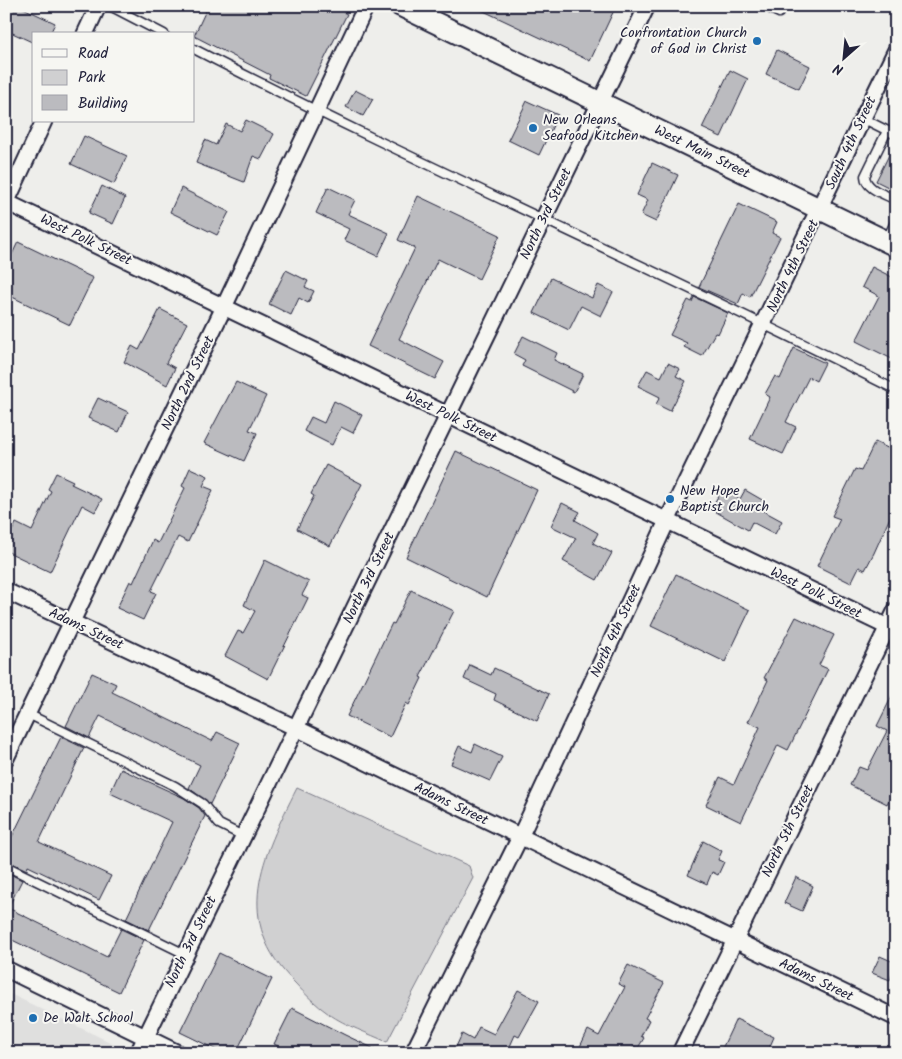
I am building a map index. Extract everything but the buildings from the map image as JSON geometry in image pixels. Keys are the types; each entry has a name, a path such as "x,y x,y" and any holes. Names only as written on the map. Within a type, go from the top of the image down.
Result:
{"main road":[{"name":"West Main Street","path":"400,6 891,244"}],"street":[{"path":"86,32 98,6"},
{"name":"North 2nd Street","path":"6,758 224,307 366,6"},
{"name":"North 3rd Street","path":"138,1053 647,6"},
{"name":"South 4th Street","path":"820,209 896,50"},
{"path":"6,202 44,122"},
{"name":"West Polk Street","path":"6,202 892,629"},
{"name":"North 4th Street","path":"413,1053 520,838 667,521 820,209"},
{"name":"Adams Street","path":"6,591 296,728 520,838 896,1018"},
{"name":"North 5th Street","path":"680,1053 892,629 896,610"},
{"path":"6,969 178,1053"}],"lane":[{"path":"110,6 160,32"},
{"path":"764,6 780,13 783,6"},
{"path":"195,50 316,112 765,324 896,390"},
{"path":"864,118 896,135"},
{"path":"887,131 865,176 865,181 870,187 896,200"},
{"path":"891,244 896,220"},
{"path":"28,714 175,786 203,804 220,824 243,836"},
{"path":"6,866 185,954"},
{"path":"6,1049 14,1053"}],"shaded area":[{"name":"De Walt School","path":"6,992 114,1044 110,1053 6,1053"}],"green space":[{"path":"297,788 469,866 473,878 387,1042 343,1022 315,1003 275,959 263,936 258,912 259,888 264,863"}],"place":[{"name":"Confrontation Church of God in Christ","path":"757,41"},
{"name":"New Orleans Seafood Kitchen","path":"533,128"},
{"name":"New Hope Baptist Church","path":"670,499"},
{"name":"De Walt School","path":"33,1018"}]}
